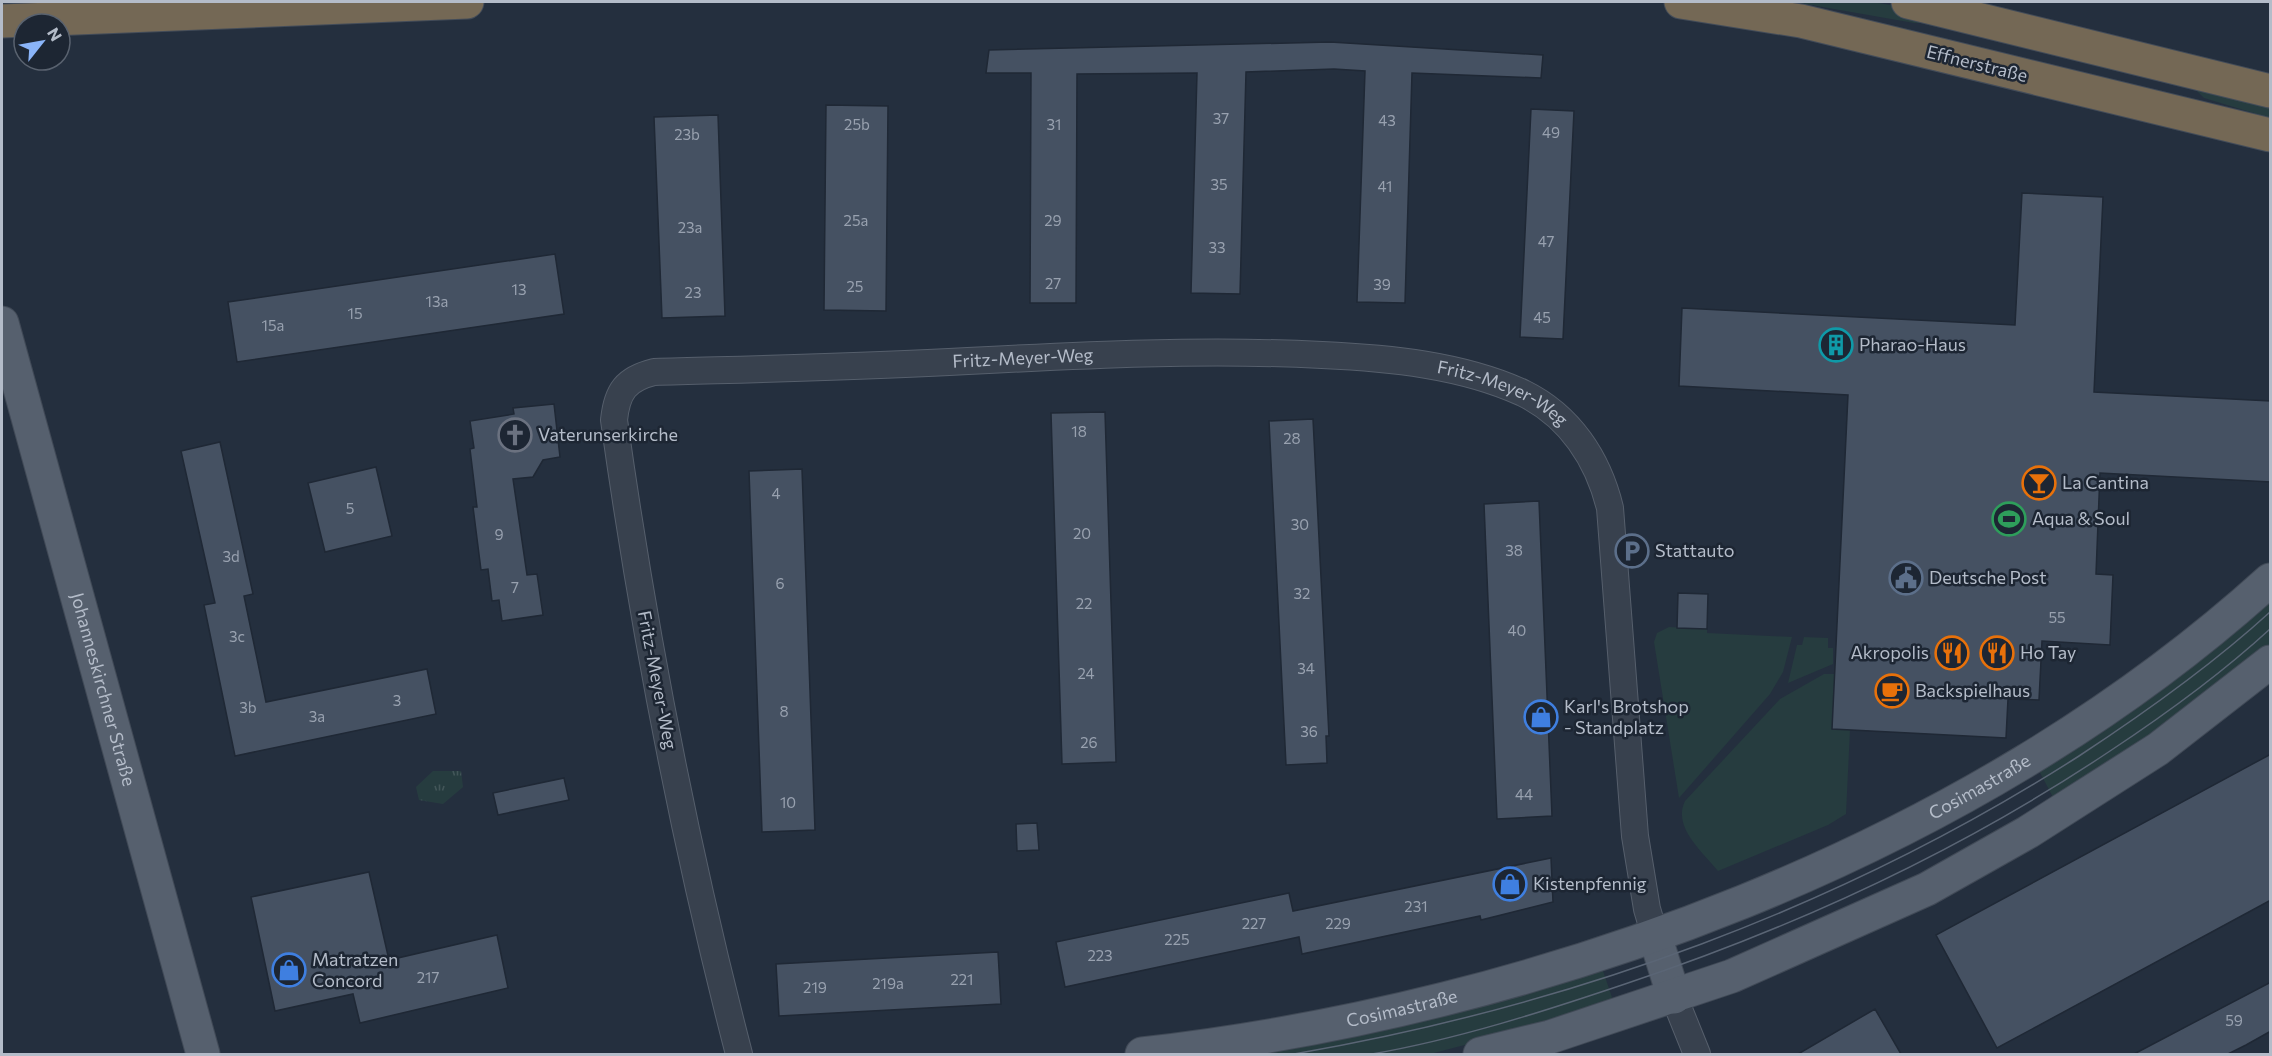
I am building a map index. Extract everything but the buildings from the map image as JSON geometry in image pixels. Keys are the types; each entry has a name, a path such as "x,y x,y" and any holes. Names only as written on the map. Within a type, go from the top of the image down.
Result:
{"highway":[{"path":"2,21 467,2"},
{"name":"Effnerstraße","path":"1681,2 1801,21 2271,135"},
{"path":"1908,2 2271,91"}],"main road":[{"name":"Johanneskirchner Straße","path":"2,323 203,1054"},
{"name":"Cosimastraße","path":"1142,1054 1269,1036 1368,1018 1533,976 1655,936 1816,870 1896,831 2019,764 2123,699 2215,630 2271,580"},
{"path":"1480,1054 1550,1037 1732,976 1843,928 1959,871 2028,832 2158,748 2271,662"},
{"path":"1655,936 1674,997"}],"street":[{"name":"Fritz-Meyer-Weg","path":"739,1054 667,737 633,552 614,420 616,401 627,384 640,376 654,372 1120,354 1276,352 1372,358 1425,365 1487,380 1524,394 1564,422 1579,438 1595,463 1610,508 1635,836 1647,909 1655,936"},
{"path":"1674,997 1696,1054"}],"green space":[{"path":"1794,2 1873,2 1919,10 1938,23 1914,23"},
{"path":"2194,88 2270,105 2270,118 2204,98"},
{"path":"2270,601 2270,645 2232,678 2055,801 2037,767 2187,669"},
{"path":"1669,627 1707,629 1707,633 1792,637 1783,672 1770,694 1679,798 1654,642 1657,633"},
{"path":"1804,637 1828,638 1828,648 1833,648 1833,664 1788,683 1797,645 1802,645"},
{"path":"1824,674 1835,674 1832,729 1850,730 1846,814 1828,825 1718,871 1686,830 1682,811 1685,801 1780,699"},
{"path":"433,771 461,771 463,787 443,804 419,800 416,787"},
{"path":"1602,968 1615,1006 1430,1054 1220,1054"}],"tram line":[{"path":"1294,1054 1398,1034 1500,1009 1602,979 1702,944 1800,904 1895,860 1989,810 2079,756 2178,688 2270,612"},
{"path":"1372,1054 1468,1033 1625,984 1752,938 1875,884 1995,822 2053,788 2152,723 2193,693 2270,629"}],"place":[{"name":"Pharao-Haus","path":"1836,345"},
{"name":"Vaterunserkirche","path":"515,435"},
{"name":"La Cantina","path":"2039,483"},
{"name":"Aqua & Soul","path":"2009,519"},
{"name":"Stattauto","path":"1632,551"},
{"name":"Deutsche Post","path":"1906,578"},
{"name":"Akropolis","path":"1952,653"},
{"name":"Ho Tay","path":"1997,653"},
{"name":"Backspielhaus","path":"1892,691"},
{"name":"Karl's Brotshop - Standplatz","path":"1541,717"},
{"name":"Kistenpfennig","path":"1510,884"},
{"name":"Matratzen Concord","path":"289,970"}]}
